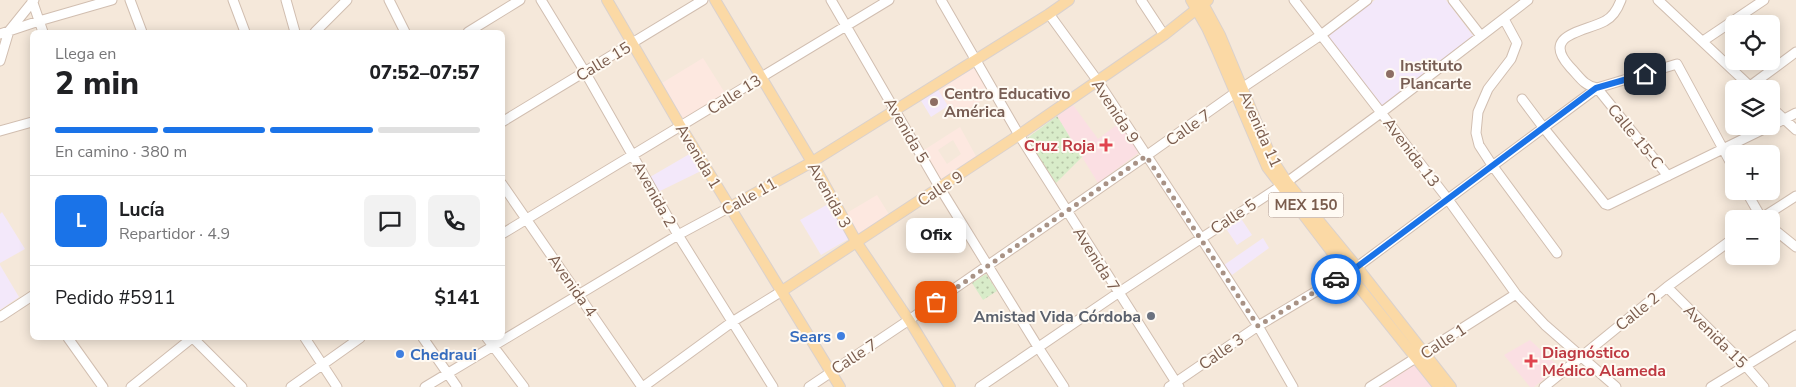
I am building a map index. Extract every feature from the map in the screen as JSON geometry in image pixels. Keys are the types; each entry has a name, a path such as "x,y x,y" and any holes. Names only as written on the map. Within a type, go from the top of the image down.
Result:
{"main road":[{"name":"Avenida 1","path":"607,0 634,43 681,127 840,387"},
{"name":"Avenida 3","path":"715,0 812,162 857,242 909,320 950,387"},
{"name":"Calle 11","path":"730,207 812,162 1069,0"},
{"name":"Calle 9","path":"782,291 940,188 1164,35 1200,2"},
{"name":"Avenida 11","path":"1200,2 1207,28 1239,90 1260,155 1347,272 1451,387"},
{"name":"Avenida 11","path":"1283,184 1357,267 1421,356 1438,387"}],"street":[{"path":"4,33 112,0"},
{"path":"130,0 141,30"},
{"path":"233,0 244,30"},
{"path":"286,0 294,30"},
{"path":"317,30 347,0"},
{"path":"389,0 404,30"},
{"path":"471,30 520,0"},
{"name":"Avenida 2","path":"541,0 585,72 678,236 773,387"},
{"name":"Calle 15","path":"505,120 703,0"},
{"name":"Avenida 5","path":"831,0 940,188 1064,387"},
{"name":"Calle 13","path":"505,232 889,0"},
{"name":"Avenida 7","path":"941,0 1019,135 1175,386"},
{"path":"1141,0 1164,35"},
{"name":"Avenida 13","path":"1294,0 1447,198 1516,294 1545,326 1616,387"},
{"name":"Calle 7","path":"809,387 1067,211 1367,0"},
{"path":"1453,0 1481,36"},
{"name":"Calle 5","path":"980,387 1283,184 1382,112 1528,0"},
{"name":"Calle 15-C","path":"1621,0 1618,9 1610,18 1571,34 1562,44 1560,50 1562,58 1588,86 1596,88 1668,176"},
{"path":"1703,41 1764,0"},
{"path":"33,1 42,30"},
{"path":"0,61 4,33 33,1"},
{"path":"1661,1 1745,80"},
{"name":"Avenida 9","path":"1049,14 1097,80 1258,326 1294,387"},
{"path":"1504,19 1517,43 1511,59 1488,89 1478,112 1476,132 1479,145 1492,165 1557,253"},
{"path":"1761,80 1796,52"},
{"name":"Calle 3","path":"1175,386 1258,326 1357,267 1596,88 1677,64 1723,149"},
{"path":"1522,99 1543,128 1605,204 1608,205 1752,135"},
{"path":"1780,121 1796,113"},
{"path":"1780,115 1796,130"},
{"path":"0,130 30,123"},
{"path":"1723,149 1725,153"},
{"name":"Avenida 4","path":"505,188 643,387"},
{"path":"1774,210 1796,196"},
{"name":"Calle 11","path":"505,339 730,207"},
{"path":"1780,234 1796,247"},
{"name":"Calle 2","path":"1544,387 1666,287 1725,244"},
{"name":"Avenida 15","path":"1666,287 1745,365 1764,387"},
{"name":"Calle 9","path":"643,387 732,322 782,291"},
{"name":"Calle 1","path":"1370,387 1516,294"},
{"path":"0,318 30,297"},
{"path":"1711,387 1796,335"},
{"path":"69,340 103,387"},
{"path":"131,387 190,340"},
{"path":"194,340 242,387"},
{"path":"306,340 337,387"},
{"path":"291,387 357,340"},
{"path":"424,340 457,387"},
{"path":"488,340 524,387"},
{"name":"Calle 11","path":"425,387 503,340"}],"shaded area":[{"path":"0,0 1796,0 1796,387 0,387"},
{"name":"Instituto Plancarte","path":"1375,0 1446,0 1474,37 1381,107 1328,40 1329,34"},
{"path":"703,58 725,93 682,120 662,83"},
{"path":"973,66 991,94 955,118 937,88"},
{"name":"Centro Educativo América","path":"937,88 948,106 931,117 920,99"},
{"name":"Cruz Roja","path":"1073,105 1098,139 1122,121 1141,151 1098,183 1057,116"},
{"path":"960,127 977,158 941,182 924,150","holes":["953,140 961,154 947,164 938,150"]},
{"path":"693,152 703,170 658,192 650,177"},
{"path":"877,195 890,216 858,237 845,214"},
{"path":"830,203 850,238 821,255 800,220"},
{"path":"2,212 25,249 0,263 0,214"},
{"path":"1240,217 1252,235 1237,245 1225,227"},
{"path":"1263,238 1269,248 1232,275 1224,265"},
{"path":"0,265 19,297 0,310"},
{"name":"Diagnóstico Médico Alameda","path":"1530,340 1559,367 1534,387 1530,387 1504,355"},
{"path":"1415,364 1434,387 1381,387"}],"green space":[{"path":"1057,116 1082,157 1056,183 1026,139"},
{"path":"986,274 997,291 983,300 972,283"}],"way so far":[{"path":"936,302 1146,156 1258,326 1336,279"}],"place":[{"name":"Instituto Plancarte","path":"1390,74"},
{"name":"Centro Educativo América","path":"934,102"},
{"name":"Cruz Roja","path":"1106,145"},
{"name":"Ofix","path":"936,302"},
{"name":"Amistad Vida Córdoba","path":"1151,316"},
{"name":"Sears","path":"841,336"},
{"name":"Chedraui","path":"400,354"},
{"name":"Diagnóstico Médico Alameda","path":"1531,361"}],"route":[{"path":"1336,279 1357,267 1596,88 1645,74"}]}
